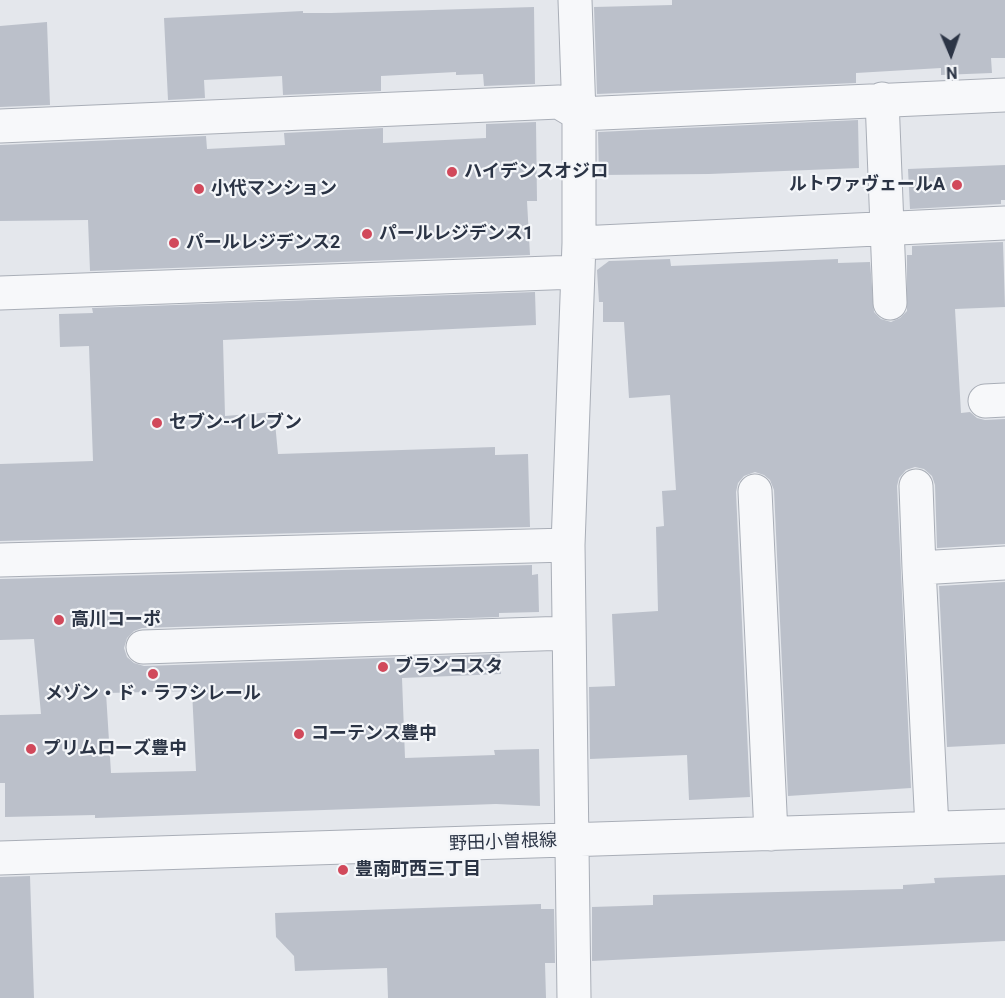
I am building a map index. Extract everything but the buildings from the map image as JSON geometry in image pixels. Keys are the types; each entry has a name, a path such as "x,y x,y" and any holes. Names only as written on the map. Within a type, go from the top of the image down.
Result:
{"street":[{"path":"574,998 568,545 578,257 579,114 575,0"},
{"path":"0,126 559,102 579,114 1005,95"},
{"path":"882,99 890,303"},
{"path":"0,293 578,257 887,228 1005,223"},
{"path":"916,486 932,828"},
{"path":"755,491 771,834"},
{"path":"0,560 568,545"},
{"path":"919,568 1005,563"},
{"path":"142,647 569,633"},
{"name":"野田小曽根線","path":"0,858 1005,826"}],"place":[{"name":"ハイデンスオジロ","path":"452,172"},
{"name":"ルトワァヴェールA","path":"957,185"},
{"name":"小代マンション","path":"199,189"},
{"name":"パールレジデンス1","path":"367,234"},
{"name":"パールレジデンス2","path":"174,243"},
{"name":"セブン-イレブン","path":"157,423"},
{"name":"高川コーポ","path":"59,620"},
{"name":"ブランコスタ","path":"383,667"},
{"name":"メゾン・ド・ラフシレール","path":"153,674"},
{"name":"コーテンス豊中","path":"299,734"},
{"name":"プリムローズ豊中","path":"31,749"},
{"name":"豊南町西三丁目","path":"343,870"}]}
